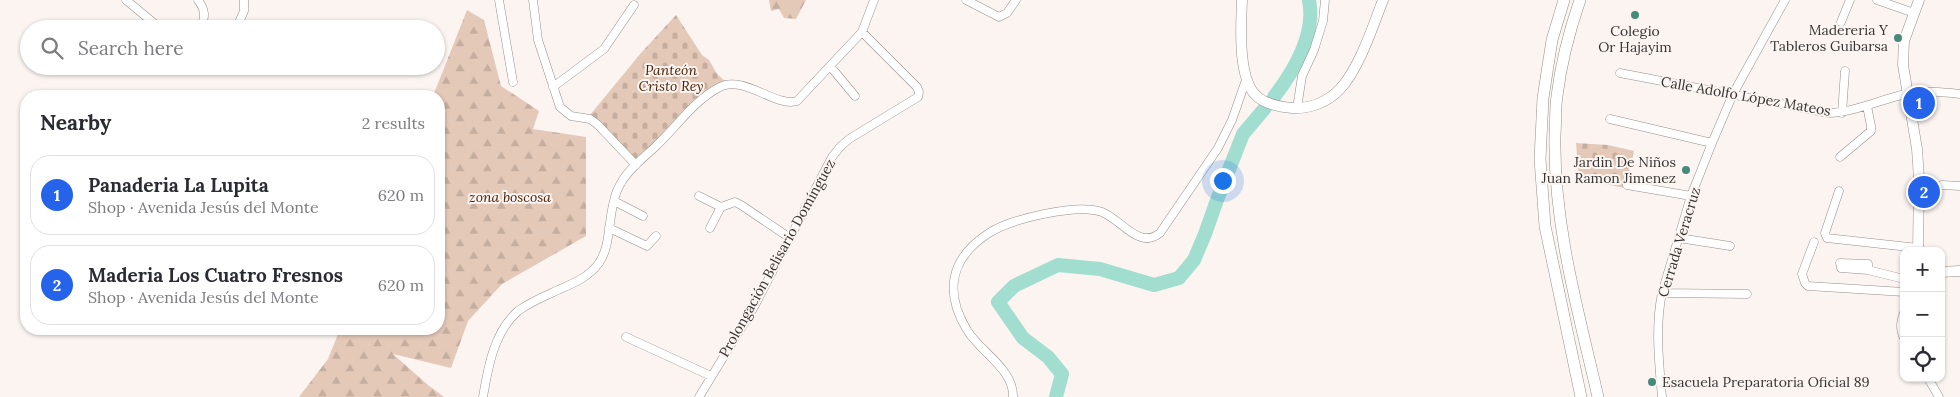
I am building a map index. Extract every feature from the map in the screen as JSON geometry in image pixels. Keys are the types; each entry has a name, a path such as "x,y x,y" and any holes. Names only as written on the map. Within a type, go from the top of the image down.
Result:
{"highway":[{"path":"1564,0 1552,40 1543,98 1540,159 1545,226 1581,397"},
{"path":"1580,0 1567,39 1556,97 1555,156 1560,223 1573,294 1598,397"}],"main road":[{"path":"1242,0 1241,25 1246,80 1253,92 1260,98 1279,106 1297,108 1317,105 1340,90 1359,58 1382,0"},
{"path":"1918,247 1920,179 1903,65 1904,41 1919,0"},
{"path":"1945,272 1960,271"}],"street":[{"path":"126,0 150,20"},
{"path":"198,0 205,14 203,20"},
{"path":"240,20 244,11 244,0"},
{"path":"498,0 513,82"},
{"path":"533,0 538,40 560,107 571,116 590,119 597,124 636,165"},
{"path":"483,397 498,336 507,323 519,311 535,301 580,280 592,271 600,261 606,246 614,201 621,183 636,165 685,116 719,86 729,84 753,88 792,103 802,97 862,32 874,0"},
{"path":"966,0 999,17 1007,13 1016,0"},
{"path":"1297,108 1302,76 1314,50 1323,21 1325,0"},
{"name":"Cerrada Veracruz","path":"1662,397 1657,324 1662,293 1691,196 1733,94 1785,0"},
{"path":"1841,22 1850,0"},
{"path":"1877,0 1914,13"},
{"path":"553,87 604,49 634,5"},
{"name":"Prolongación Belisario Domínguez","path":"699,397 754,307 832,157 840,147 918,97 917,87 862,32"},
{"path":"830,66 855,96"},
{"path":"1842,113 1845,72"},
{"name":"Calle Adolfo López Mateos","path":"1620,73 1828,113 1842,113 1906,94 1928,91 1960,94"},
{"path":"1013,397 1013,388 1009,378 968,331 956,308 952,287 956,268 972,246 1004,225 1054,212 1084,210 1101,212 1116,220 1138,237 1146,240 1154,238 1160,233 1218,148 1232,120 1246,80"},
{"path":"1840,157 1870,131 1871,126 1867,106"},
{"path":"1610,119 1712,143"},
{"path":"1942,184 1960,186"},
{"path":"1627,185 1691,196"},
{"path":"1838,191 1825,236 1831,239 1900,248"},
{"path":"699,196 721,207"},
{"path":"614,201 642,216"},
{"path":"710,228 721,207 735,202 741,204 790,238"},
{"path":"609,228 647,246 656,236"},
{"path":"1679,238 1730,246"},
{"path":"1814,242 1802,274 1808,286 1900,292"},
{"path":"1868,270 1900,278"},
{"path":"1662,293 1747,294"},
{"path":"626,337 711,376"},
{"path":"1930,382 1939,397"}],"green space":[{"path":"769,0 806,0 796,19 784,18 779,9 771,11"},
{"name":"zona boscosa","path":"467,10 484,20 501,86 539,111 533,129 586,137 586,236 502,284 468,321 451,368 393,354 444,397 299,397 328,359 338,335 445,335 445,90 435,90 441,75 445,75 445,66"},
{"name":"Panteón Cristo Rey","path":"676,15 702,55 709,60 717,74 726,82 637,163 590,115 641,53"},
{"path":"1576,143 1608,145 1634,151 1625,188 1579,179"}],"waterway":[{"path":"1274,97 1289,76 1302,51 1309,26 1309,0"},
{"path":"1056,397 1062,374 1048,357 1023,338 998,302 1014,286 1058,265 1100,269 1154,285 1179,278 1194,260 1243,134 1265,108"}],"place":[{"name":"Colegio Or Hajayim","path":"1635,15"},
{"name":"Madereria Y Tableros Guibarsa","path":"1898,38"},
{"name":"Panaderia La Lupita","path":"1919,103"},
{"name":"Jardin De Niños Juan Ramon Jimenez","path":"1686,170"},
{"name":"Maderia Los Cuatro Fresnos","path":"1924,192"},
{"name":"Esacuela Preparatoria Oficial 89","path":"1652,382"}]}
